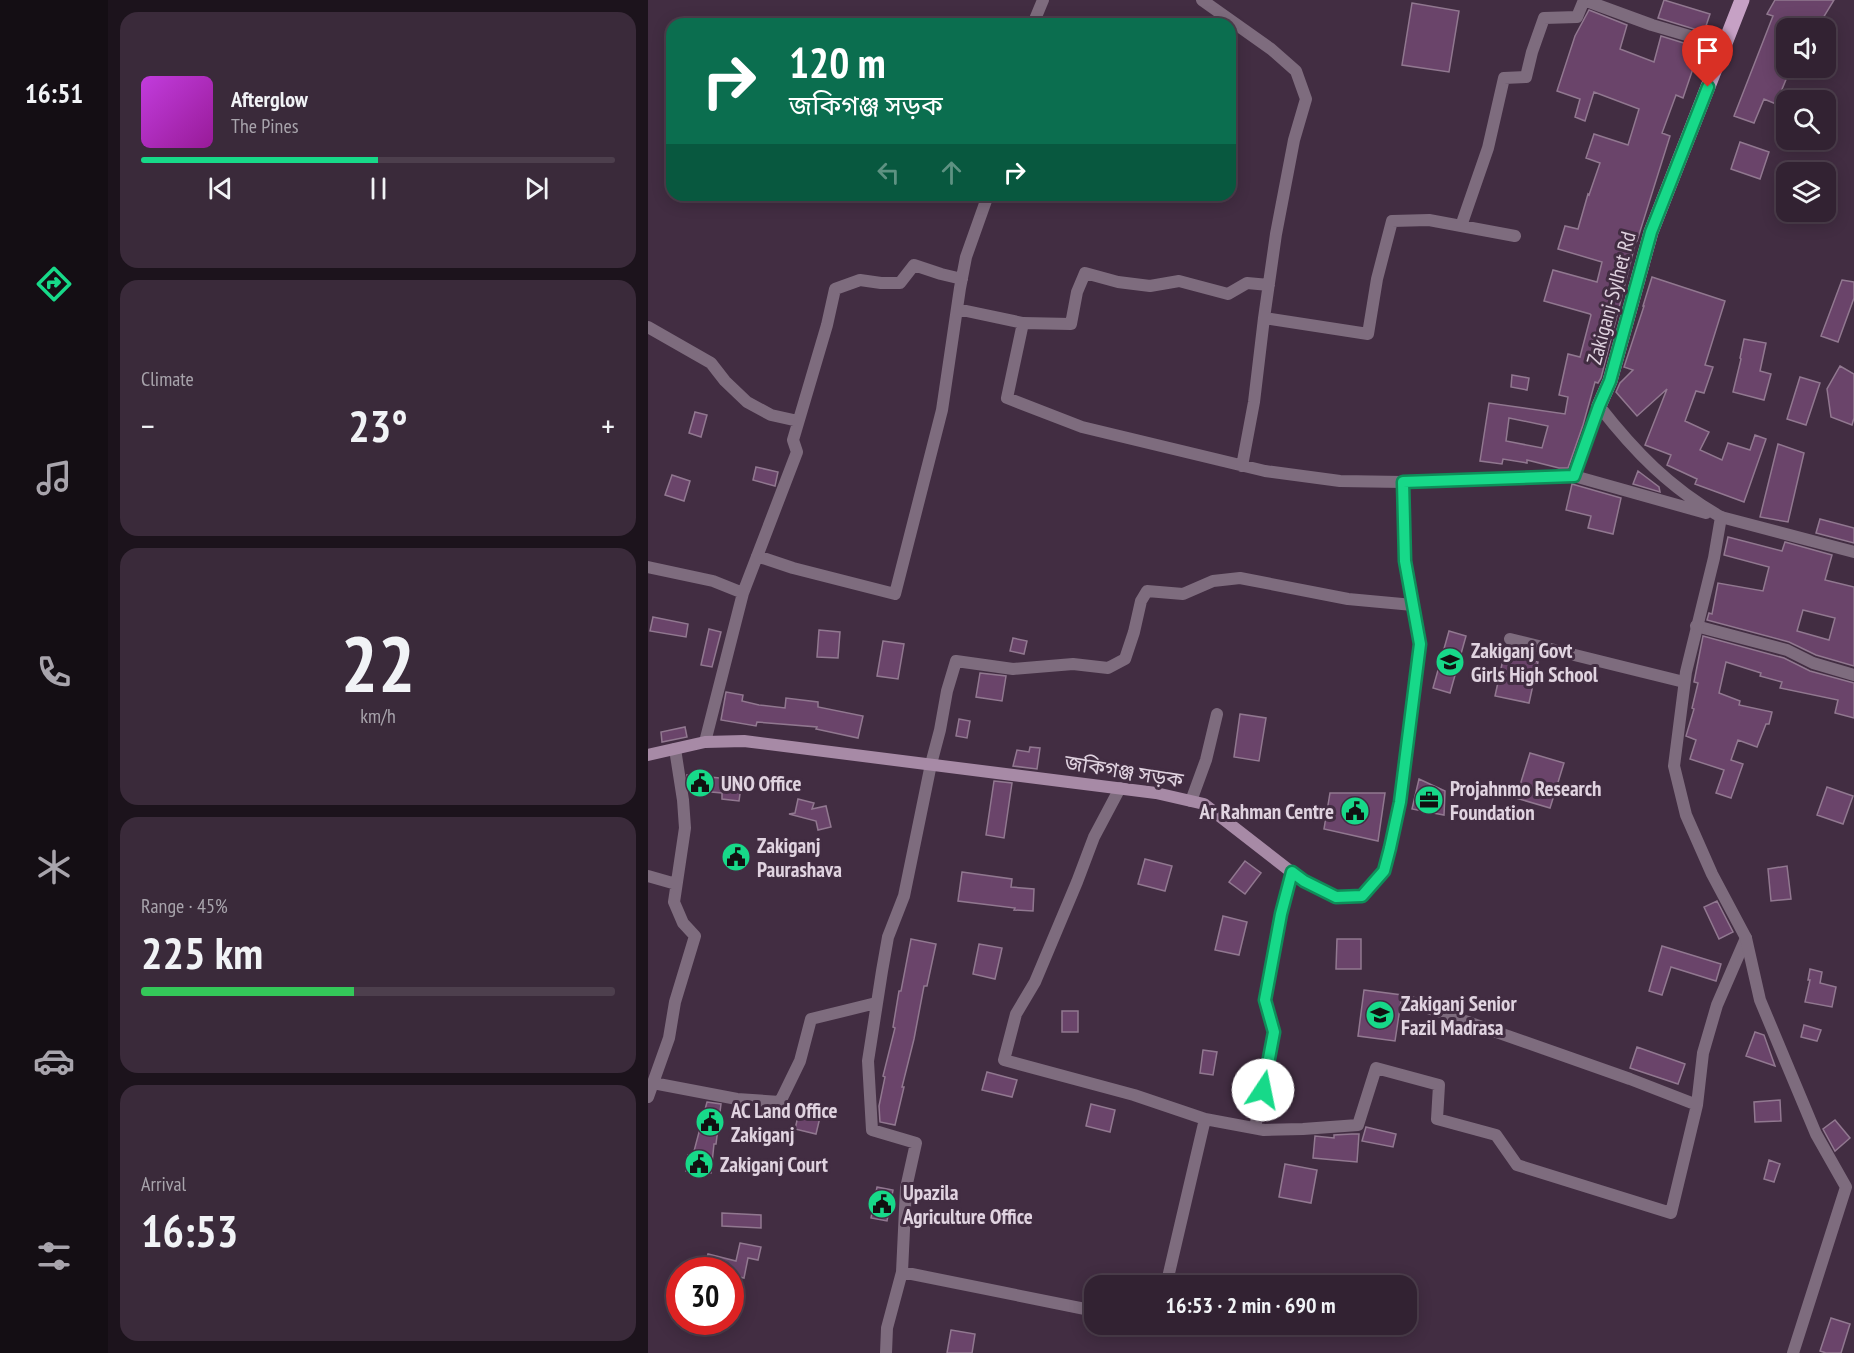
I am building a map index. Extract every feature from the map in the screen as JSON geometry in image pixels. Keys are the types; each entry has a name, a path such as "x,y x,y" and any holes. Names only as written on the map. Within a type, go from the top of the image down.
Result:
{"main road":[{"name":"Zakiganj-Sylhet Rd","path":"1599,406 1610,381 1651,232 1742,0"},
{"path":"1403,482 1574,476 1599,406"},
{"name":"জকিগঞ্জ সড়ক","path":"648,755 705,742 744,741 1155,793 1204,804 1304,881 1336,897 1362,896 1384,871 1400,802 1420,644 1405,561 1403,482"}],"street":[{"path":"1036,18 1043,0"},
{"path":"1202,0 1227,18"},
{"path":"1461,226 1488,148 1504,78 1526,77 1544,18 1577,17 1584,0 1652,25 1724,46"},
{"path":"1236,24 1296,70 1306,99 1294,140 1276,234 1254,402 1242,466"},
{"path":"757,556 793,568 895,594 942,410 966,257 986,201"},
{"path":"1264,318 1368,334 1377,279 1392,221 1429,220 1515,236"},
{"path":"705,742 743,593 797,452 793,440 827,325 835,288 860,280 900,283 914,265 962,279"},
{"path":"957,309 1023,323 1071,324 1077,292 1085,273 1118,282 1150,286 1179,281 1228,294 1247,283 1269,285"},
{"path":"1023,323 1007,398 1082,426 1265,471 1340,481 1403,482"},
{"path":"648,327 711,363 724,381 747,402 771,415 798,421"},
{"path":"1599,406 1621,434 1671,484 1721,517"},
{"path":"1574,476 1854,552"},
{"path":"1721,517 1714,558 1684,682 1674,766 1686,816 1746,938 1760,1000 1816,1134 1850,1190 1793,1353"},
{"path":"648,567 713,580 743,593"},
{"path":"886,1353 887,1328 902,1272 906,1188 916,1143 872,1130 868,1061 888,937 904,896 940,730 946,691 956,661 1013,669 1073,664 1108,668 1125,659 1141,601 1146,591 1183,594 1213,581 1240,578 1348,599 1413,605"},
{"path":"1696,626 1787,650 1814,663 1854,675"},
{"path":"1510,639 1684,682"},
{"path":"1191,801 1206,759 1216,714"},
{"path":"648,1097 669,1038 675,1002 695,936 683,923 674,902 685,828 682,789 675,749"},
{"path":"1120,788 1094,837 1035,982 1016,1014 1004,1060 1134,1095 1205,1119 1264,1130 1358,1125 1376,1068 1439,1085 1437,1119 1496,1135 1517,1166 1671,1213 1697,1105 1703,1053 1708,1034 1717,1005 1746,938"},
{"path":"1255,1128 1274,1032 1265,1000 1281,914 1292,872"},
{"path":"648,876 676,884"},
{"path":"1411,1002 1620,1075 1697,1105"},
{"path":"653,1083 736,1099 780,1102 800,1061 811,1019 876,1003"},
{"path":"1169,1275 1205,1119"},
{"path":"902,1272 1084,1309"}],"building":[{"path":"1664,0 1710,14 1704,32 1658,18"},
{"path":"1775,0 1834,0 1823,18 1776,18 1776,78 1787,78 1782,90 1776,90 1776,104 1764,99 1754,123 1734,116 1773,16 1767,14"},
{"path":"1412,3 1459,11 1449,72 1402,65"},
{"path":"1589,10 1627,25 1620,49 1654,62 1661,36 1700,48 1683,98 1676,95 1662,133 1670,136 1636,241 1601,378 1598,383 1595,382 1568,468 1527,460 1527,463 1503,459 1502,464 1480,461 1489,403 1565,414 1568,397 1559,395 1568,354 1580,357 1591,315 1544,301 1553,270 1597,282 1602,262 1558,249 1565,226 1578,229 1600,163 1586,158 1594,134 1628,145 1639,109 1594,92 1585,121 1575,117 1580,99 1557,91 1575,36","holes":["1509,418 1548,426 1542,448 1506,441"]},
{"path":"1740,142 1769,152 1760,179 1731,169"},
{"path":"1652,277 1725,301 1705,365 1713,367 1704,393 1696,391 1685,421 1709,432 1700,450 1722,460 1728,443 1750,450 1755,435 1766,439 1744,502 1695,484 1697,479 1667,465 1671,455 1645,445 1667,389 1637,416 1616,392 1620,383 1633,370 1624,367"},
{"path":"1842,280 1854,282 1854,298 1838,342 1821,336"},
{"path":"1744,339 1766,343 1760,371 1771,374 1764,400 1733,392"},
{"path":"1840,366 1854,374 1852,425 1831,417 1827,389"},
{"path":"1512,375 1529,378 1527,390 1511,387"},
{"path":"1800,377 1820,383 1806,425 1787,419"},
{"path":"695,412 707,415 701,437 689,433"},
{"path":"1778,444 1804,453 1788,522 1760,517"},
{"path":"756,467 778,472 775,486 753,480"},
{"path":"1638,471 1659,487 1660,492 1633,484"},
{"path":"672,475 690,481 684,501 665,495"},
{"path":"1572,484 1621,498 1613,534 1588,528 1591,516 1566,510"},
{"path":"1820,519 1854,528 1854,543 1816,533"},
{"path":"1728,537 1782,551 1785,542 1832,555 1825,580 1854,587 1854,666 1816,655 1789,642 1707,620 1709,613 1712,614 1718,583 1763,591 1769,567 1724,555","holes":["1803,610 1835,618 1829,640 1797,631"]},
{"path":"653,617 688,624 686,637 650,631"},
{"path":"709,629 721,632 712,667 701,665"},
{"path":"819,630 840,632 838,658 817,657"},
{"name":"Zakiganj Govt Girls High School","path":"1449,631 1466,636 1450,693 1433,688"},
{"path":"1703,636 1784,658 1810,671 1854,683 1854,718 1835,713 1838,700 1780,688 1782,682 1726,662 1719,693 1740,701 1739,705 1772,712 1769,724 1766,724 1757,747 1738,740 1731,760 1743,764 1731,798 1716,793 1724,770 1690,759 1696,740 1686,736 1694,709 1692,708 1698,683 1694,682"},
{"path":"1013,638 1027,641 1024,654 1010,651"},
{"path":"883,641 904,644 898,679 877,676"},
{"path":"1504,655 1538,662 1529,703 1495,696"},
{"path":"980,673 1006,676 1002,701 976,697"},
{"path":"726,692 743,695 742,701 759,705 785,708 786,698 818,702 818,707 863,716 858,738 816,729 817,727 757,722 756,726 721,720"},
{"path":"1240,714 1266,718 1259,761 1234,757"},
{"path":"959,719 970,721 967,738 956,736"},
{"path":"685,727 687,737 662,742 661,732"},
{"path":"1030,747 1040,748 1037,769 1013,766 1017,750 1029,752"},
{"path":"1530,753 1564,763 1550,808 1516,798"},
{"path":"687,775 742,780 739,801 722,799 722,793 690,790"},
{"name":"Projahnmo Research Foundation","path":"1419,779 1445,791 1444,815 1412,809"},
{"path":"994,781 1012,783 1004,838 986,835"},
{"path":"1827,787 1853,796 1843,824 1817,815"},
{"name":"Ar Rahman Centre","path":"1330,793 1385,793 1378,841 1324,829"},
{"path":"798,799 814,803 812,809 826,806 831,827 818,830 816,821 789,814 795,813"},
{"path":"1145,859 1172,866 1165,891 1138,884"},
{"path":"1245,861 1261,873 1245,894 1229,882"},
{"path":"1787,866 1791,899 1771,901 1768,869"},
{"path":"962,872 1012,879 1011,887 1034,889 1033,911 958,901"},
{"path":"1717,901 1733,932 1719,939 1704,907"},
{"path":"1223,916 1247,922 1239,955 1215,950"},
{"path":"911,939 936,944 927,986 924,986 895,1125 880,1122 879,1106 885,1077 883,1076 895,1028 893,1027 899,991 901,991"},
{"path":"1337,939 1361,939 1361,969 1336,969"},
{"path":"979,944 1002,948 995,979 973,974"},
{"path":"1662,946 1721,964 1716,981 1671,967 1662,995 1649,991"},
{"path":"1810,969 1822,972 1820,983 1836,987 1832,1007 1805,1002"},
{"name":"Zakiganj Senior Fazil Madrasa","path":"1364,990 1402,995 1395,1041 1358,1036"},
{"path":"1062,1011 1078,1011 1078,1032 1062,1032"},
{"path":"1804,1025 1821,1030 1817,1041 1801,1037"},
{"path":"1755,1032 1764,1035 1775,1066 1746,1056"},
{"path":"1637,1047 1685,1064 1678,1084 1630,1068"},
{"path":"1203,1050 1217,1052 1213,1075 1200,1073"},
{"path":"987,1072 1017,1080 1012,1097 982,1090"},
{"path":"1780,1100 1781,1121 1755,1122 1754,1102"},
{"path":"707,1102 721,1104 711,1173 686,1171 688,1155 693,1155"},
{"path":"1091,1104 1115,1110 1110,1132 1086,1126"},
{"path":"800,1108 821,1113 816,1134 795,1129"},
{"path":"1835,1120 1850,1138 1835,1151 1823,1129"},
{"path":"1366,1127 1396,1134 1393,1147 1362,1141"},
{"path":"1359,1134 1357,1162 1313,1158 1315,1136 1334,1138 1334,1135"},
{"path":"1769,1160 1780,1164 1774,1182 1764,1179"},
{"path":"1285,1164 1317,1170 1311,1203 1279,1197"},
{"name":"Upazila Agriculture Office","path":"877,1187 893,1190 887,1221 871,1218"},
{"path":"722,1213 761,1215 761,1228 722,1226"},
{"path":"740,1243 761,1247 758,1260 748,1258 744,1278 744,1257 737,1257"},
{"path":"1831,1318 1850,1324 1841,1353 1820,1351"},
{"path":"951,1330 975,1334 972,1353 947,1353"}],"place":[{"name":"Zakiganj Govt Girls High School","path":"1450,662"},
{"name":"UNO Office","path":"700,783"},
{"name":"Projahnmo Research Foundation","path":"1429,800"},
{"name":"Ar Rahman Centre","path":"1355,811"},
{"name":"Zakiganj Paurashava","path":"736,857"},
{"name":"Zakiganj Senior Fazil Madrasa","path":"1380,1015"},
{"name":"AC Land Office Zakiganj","path":"710,1122"},
{"name":"Zakiganj Court","path":"699,1164"},
{"name":"Upazila Agriculture Office","path":"882,1204"}],"route":[{"path":"1263,1090 1274,1032 1265,1000 1281,914 1292,872 1304,881 1336,897 1362,896 1384,871 1390,848 1400,802 1420,644 1405,561 1403,482 1574,476 1610,381 1651,232 1708,87"}]}
